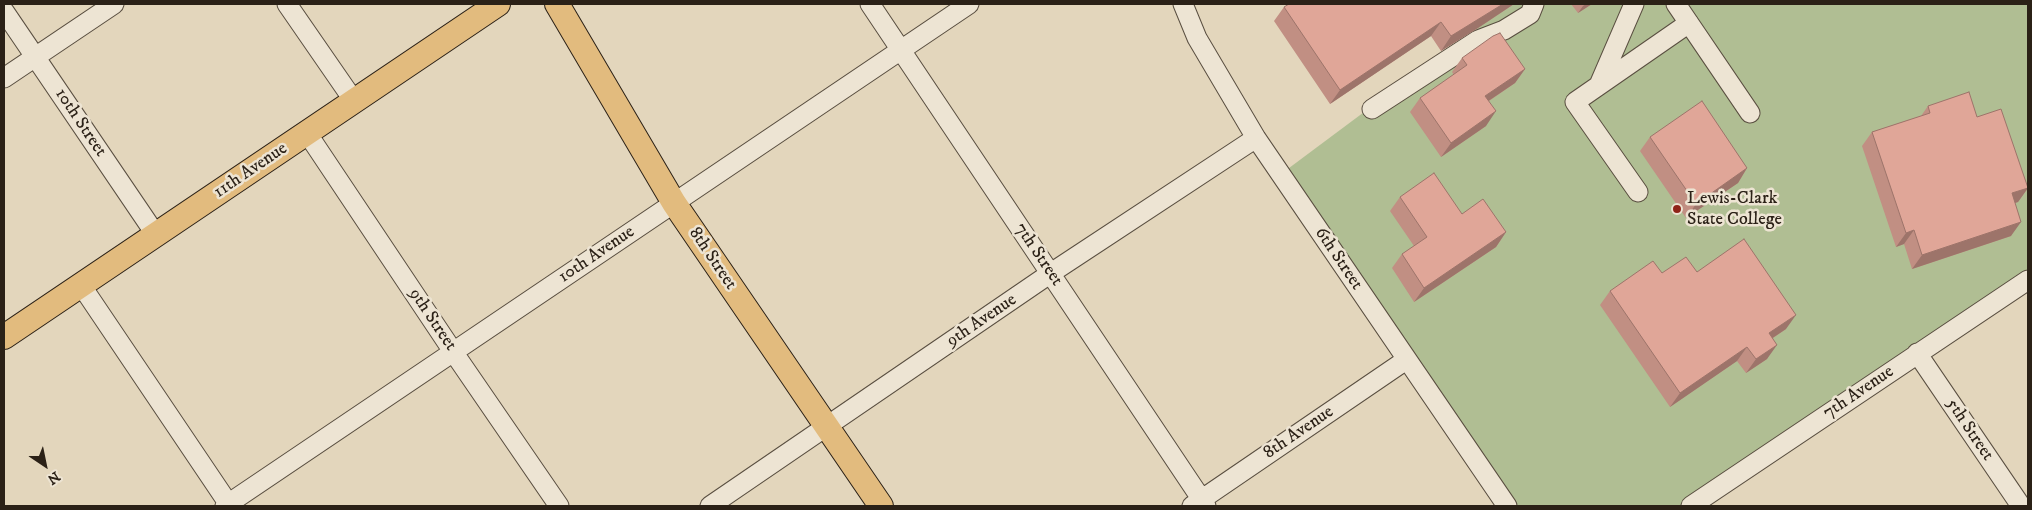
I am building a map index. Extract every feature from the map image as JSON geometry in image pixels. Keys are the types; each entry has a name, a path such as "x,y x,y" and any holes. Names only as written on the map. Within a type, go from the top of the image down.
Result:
{"main road":[{"name":"11th Avenue","path":"4,337 498,4"},
{"name":"8th Street","path":"557,4 674,203 881,506"}],"street":[{"path":"4,78 114,4"},
{"path":"287,4 354,101"},
{"name":"7th Street","path":"870,4 1051,273 1199,504"},
{"name":"10th Avenue","path":"227,506 969,4"},
{"name":"6th Street","path":"1183,4 1197,38 1256,138 1507,506"},
{"path":"1372,109 1478,40 1504,30 1530,14 1534,4"},
{"path":"1599,86 1634,4"},
{"path":"1676,4 1750,113"},
{"name":"10th Street","path":"4,11 156,235"},
{"path":"1638,192 1575,102 1689,23"},
{"name":"9th Street","path":"307,133 559,506"},
{"name":"9th Avenue","path":"710,506 1051,273 1256,138"},
{"name":"7th Avenue","path":"1691,506 2028,280"},
{"path":"81,285 227,506"},
{"name":"5th Street","path":"1917,354 2021,506"},
{"name":"8th Avenue","path":"1199,504 1406,360"}],"green space":[{"name":"Lewis-Clark State College","path":"1509,4 2028,4 2028,281 1691,506 1507,506 1281,174"}],"building":[{"path":"1289,4 1503,4 1451,36 1441,22 1340,90 1284,7"},
{"path":"1500,33 1525,69 1485,96 1496,111 1451,143 1420,98 1467,65 1462,58"},
{"path":"1969,92 1977,117 2001,109 2028,188 2012,193 2021,222 1922,255 1914,230 1906,233 1872,132 1930,113 1928,106"},
{"path":"1702,101 1747,168 1696,204 1650,137"},
{"path":"1434,173 1462,214 1483,199 1506,232 1424,288 1402,254 1427,237 1400,197"},
{"path":"1744,239 1796,315 1769,333 1777,345 1756,359 1747,347 1680,393 1610,291 1653,261 1662,273 1686,257 1697,272"}],"place":[{"name":"Lewis-Clark State College","path":"1677,209"}]}
